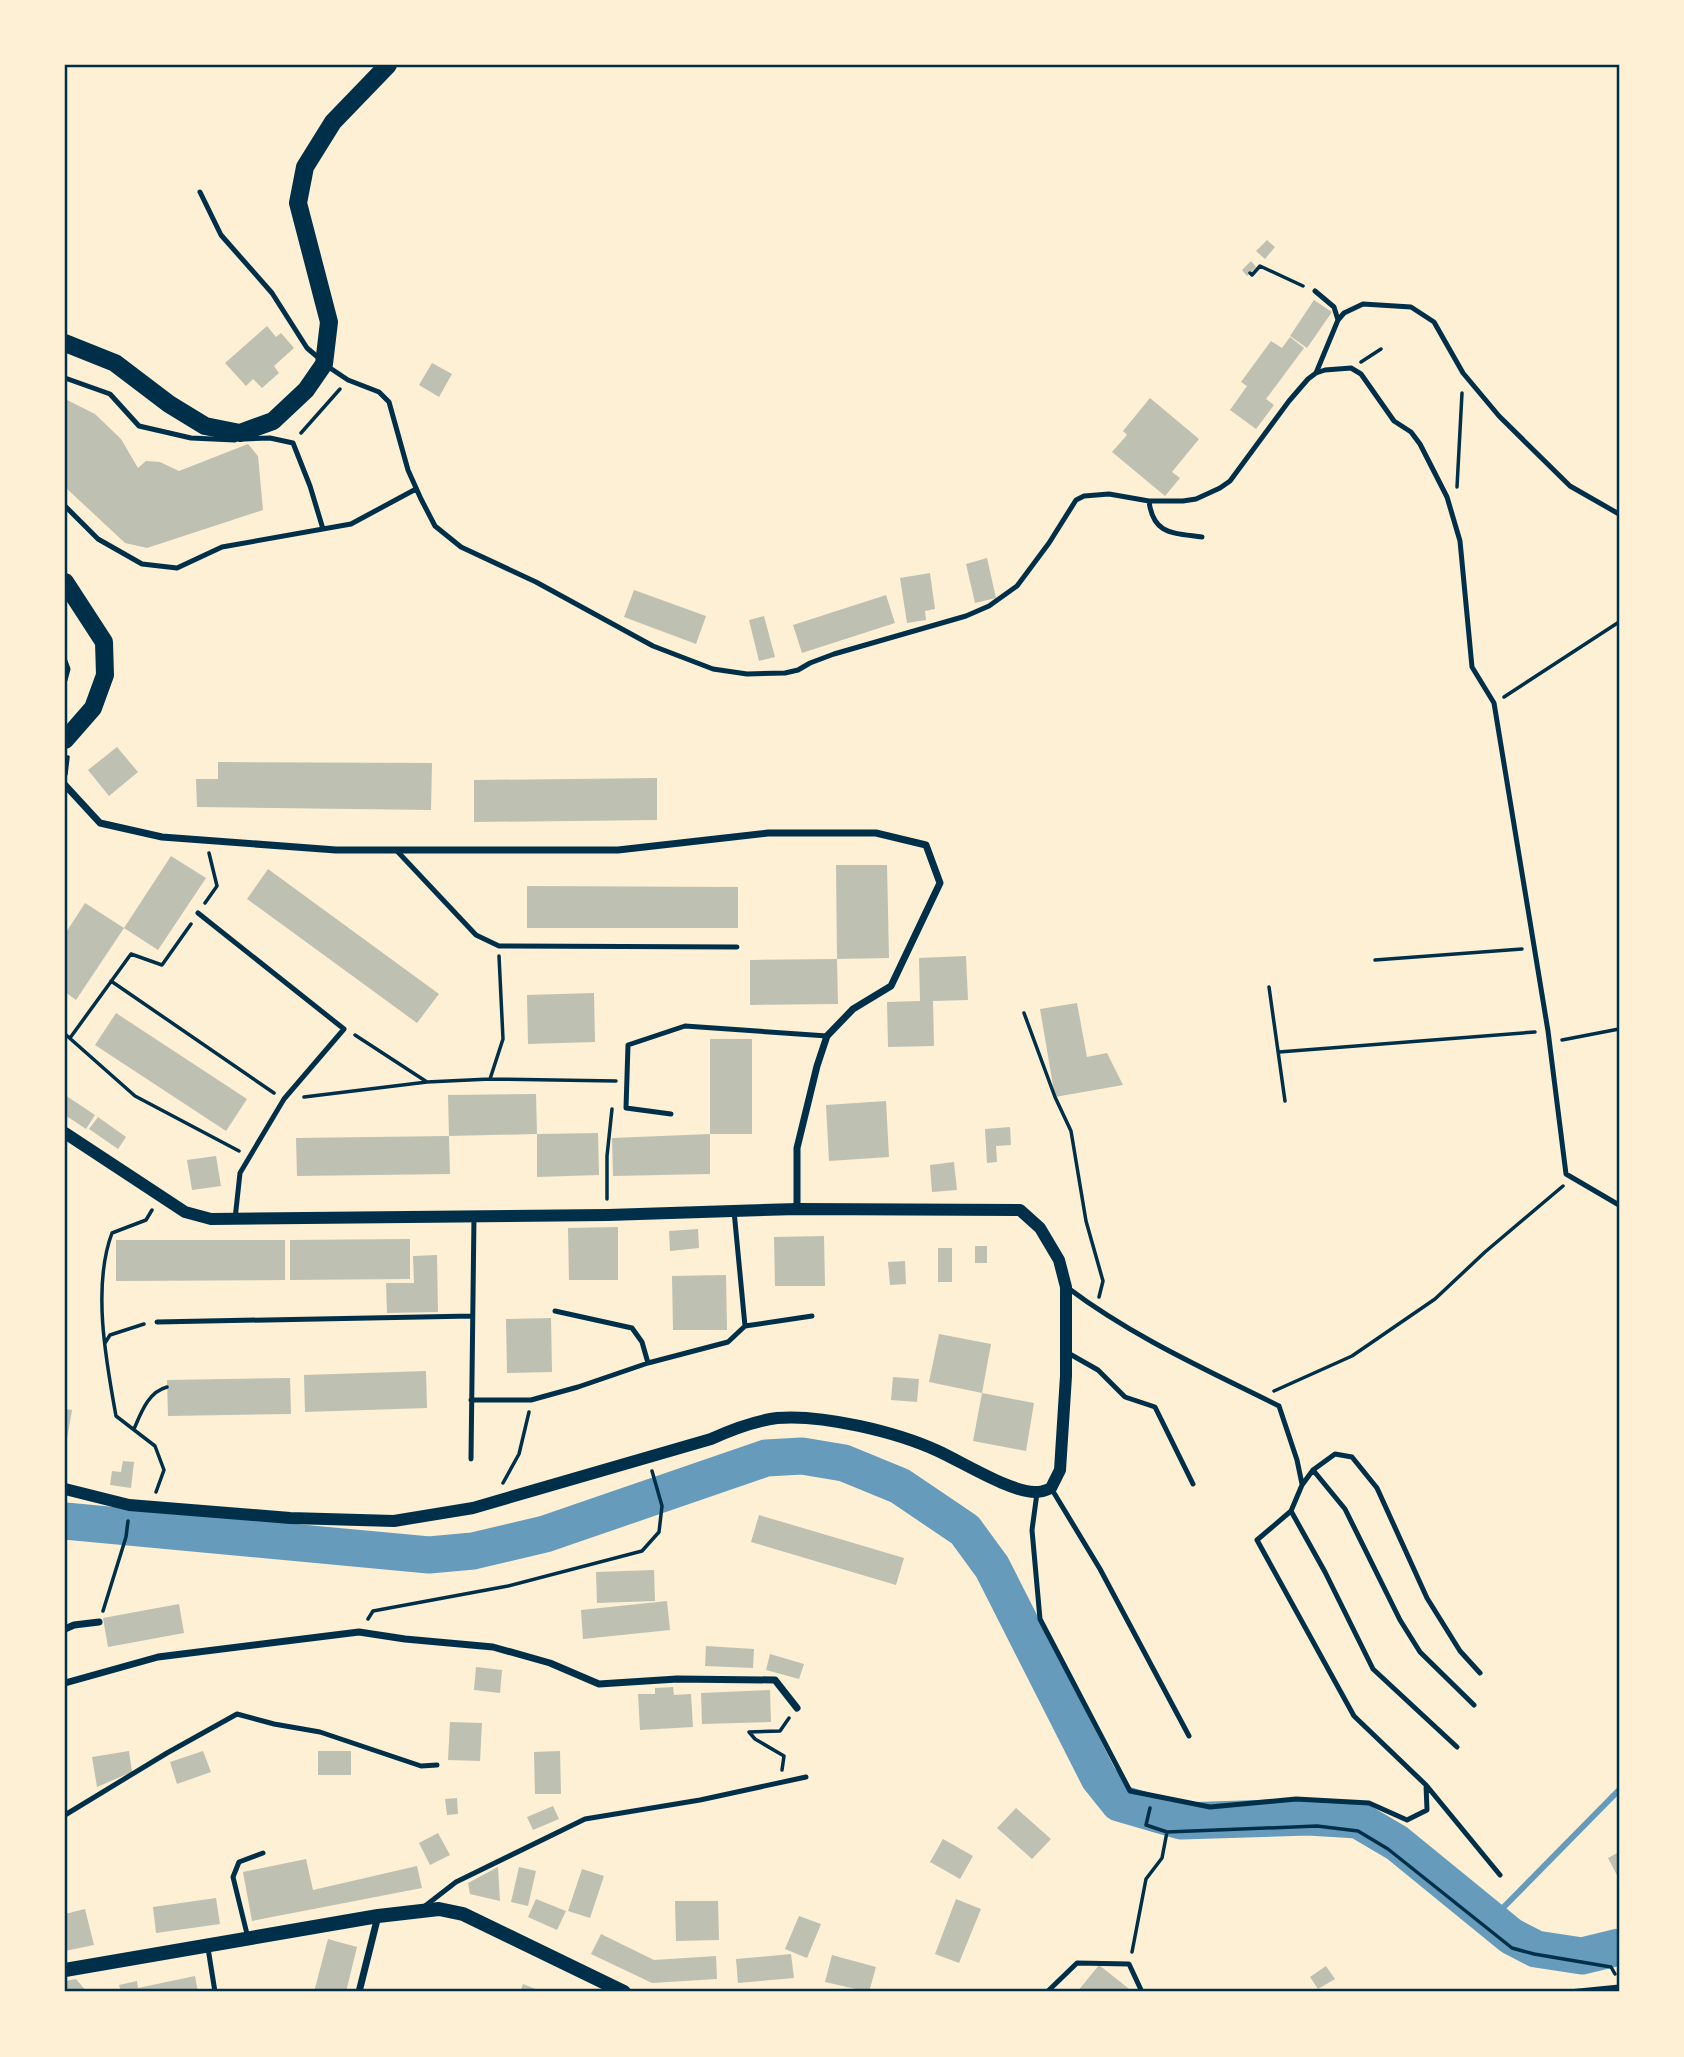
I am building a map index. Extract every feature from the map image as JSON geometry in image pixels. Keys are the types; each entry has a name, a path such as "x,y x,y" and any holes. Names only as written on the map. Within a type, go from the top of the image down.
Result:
{"main road":[{"path":"65,343 115,363 169,404 205,426 240,433 272,421 306,390 324,364 329,322 298,203 305,167 333,122 388,65"},
{"path":"65,582 104,642 104,675 93,708 65,740"},
{"path":"65,1970 378,1916 439,1909 463,1913 624,1992"}],"street":[{"path":"65,785 100,823 162,837 336,850 618,850 768,833 876,833 926,845 940,883 891,986 853,1009 827,1037 797,1148 797,1209"},
{"path":"65,1133 185,1213 211,1219 608,1215 797,1209 1020,1210 1040,1228 1059,1260 1066,1287 1060,1470 1051,1488 1037,1493 1020,1490 935,1449 882,1432 807,1418 777,1418 737,1427 712,1439 473,1508 394,1521 290,1518 129,1505 65,1489"},
{"path":"65,1629 74,1625 100,1622"},
{"path":"65,1683 158,1657 359,1632 493,1647 550,1663 600,1684 677,1679 775,1679 797,1708"},
{"path":"359,1992 378,1916"}],"lane":[{"path":"200,192 221,235 272,293 307,348 324,364 348,380 379,392 389,402 416,489 435,526 461,547 536,582 653,646 712,669 747,674 785,673 834,654 966,616 989,606 1017,586 1076,500 1084,496 1109,494 1149,501 1196,499 1220,488 1230,481 1289,401 1316,373 1338,320 1344,313 1363,304 1411,307 1434,322 1463,373 1499,416 1570,486 1619,514"},
{"path":"1315,291 1334,307 1338,320"},
{"path":"1316,373 1351,368 1361,374 1394,421 1411,432 1420,444 1447,497 1460,541 1472,667 1494,703 1550,1042 1566,1174 1619,1205"},
{"path":"65,379 110,394 139,426 191,438 270,438 293,443 323,529"},
{"path":"65,506 98,539 142,564 177,568 222,547 351,524 416,489"},
{"path":"1149,501 1150,514 1155,524 1166,531 1202,537"},
{"path":"65,661 68,669 65,680"},
{"path":"397,851 476,935 499,946 737,947"},
{"path":"198,914 344,1029 284,1099 240,1173 235,1219"},
{"path":"671,1114 626,1108 628,1045 685,1026 827,1037"},
{"path":"734,1212 745,1326"},
{"path":"471,1459 474,1216"},
{"path":"1066,1287 1096,1309 1142,1336 1279,1406 1297,1460 1302,1485"},
{"path":"555,1311 632,1328 642,1342 648,1363"},
{"path":"157,1322 472,1316"},
{"path":"471,1400 531,1400 648,1363 728,1342 745,1326 812,1316"},
{"path":"1065,1351 1098,1370 1125,1396 1155,1407 1193,1484"},
{"path":"1480,1673 1460,1651 1427,1598 1377,1488 1352,1457 1335,1454 1313,1470 1302,1485 1291,1511 1256,1540 1354,1716 1426,1785 1500,1875"},
{"path":"1313,1470 1345,1508 1400,1620 1420,1652 1474,1705"},
{"path":"1051,1488 1100,1569 1189,1736"},
{"path":"1037,1493 1032,1530 1040,1619 1130,1790 1210,1807 1296,1799 1369,1803 1407,1820 1427,1810 1426,1785"},
{"path":"1291,1511 1325,1572 1373,1670 1457,1747"},
{"path":"65,1815 237,1714 320,1732 421,1766 437,1765"},
{"path":"420,1910 456,1882 585,1819 700,1800 806,1777"},
{"path":"248,1938 233,1877 239,1862 263,1853"},
{"path":"208,1945 215,1992"},
{"path":"1047,1992 1077,1963 1129,1964 1142,1992"},
{"path":"1569,1992 1619,1987"}],"path":[{"path":"1250,273 1252,275 1259,265 1315,291"},
{"path":"1351,368 1381,349"},
{"path":"1457,489 1463,373"},
{"path":"293,443 348,380"},
{"path":"1494,703 1619,622"},
{"path":"70,1038 131,954 162,965 198,914 217,886 206,840"},
{"path":"490,1079 503,1039 499,946"},
{"path":"1375,960 1534,948"},
{"path":"111,981 284,1099 427,1082 490,1079 616,1081"},
{"path":"1269,987 1285,1101"},
{"path":"1024,1013 1055,1097 1071,1130 1086,1222 1103,1282 1096,1309"},
{"path":"344,1029 427,1082"},
{"path":"1550,1042 1619,1029"},
{"path":"1279,1052 1548,1031"},
{"path":"65,1034 135,1096 250,1157"},
{"path":"608,1215 607,1156 612,1106"},
{"path":"1261,1396 1352,1356 1435,1299 1485,1252 1573,1178"},
{"path":"151,1507 164,1470 155,1446 117,1416 104,1345 104,1253 112,1233 146,1220 160,1196"},
{"path":"104,1345 110,1335 157,1322"},
{"path":"134,1429 143,1408 159,1390 167,1387"},
{"path":"492,1501 519,1454 531,1400"},
{"path":"359,1632 373,1611 509,1586 642,1551 659,1532 662,1506 652,1470"},
{"path":"100,1622 126,1537"},
{"path":"780,1783 785,1756 755,1739 749,1732 780,1731 797,1708"},
{"path":"1153,1795 1146,1825 1167,1832 1317,1826 1357,1831 1388,1849 1512,1948 1611,1967 1619,1981"},
{"path":"1129,1964 1146,1879 1162,1858 1167,1832"}],"building":[{"path":"1267,240 1275,247 1265,259 1256,251"},
{"path":"1251,261 1256,267 1247,276 1242,270"},
{"path":"1314,300 1332,312 1307,348 1290,336"},
{"path":"267,326 276,337 281,333 294,348 274,366 279,373 262,388 253,379 246,386 225,363"},
{"path":"1290,337 1304,348 1266,399 1274,405 1256,429 1230,410 1247,386 1241,382 1271,341 1282,348"},
{"path":"432,363 452,374 439,397 419,385"},
{"path":"1150,398 1199,439 1172,472 1180,478 1165,496 1112,452 1127,435 1123,431"},
{"path":"65,399 95,414 121,439 138,468 146,461 160,462 179,471 248,444 258,456 263,510 147,548 125,543 65,487"},
{"path":"987,558 996,598 975,603 966,564"},
{"path":"930,573 935,609 925,611 926,620 907,623 900,578"},
{"path":"634,590 706,616 696,644 624,617"},
{"path":"886,595 895,623 802,653 793,625"},
{"path":"764,616 775,657 759,661 749,620"},
{"path":"117,747 138,772 109,796 88,770"},
{"path":"218,762 432,763 431,810 197,807 196,779 218,779"},
{"path":"657,778 657,820 474,822 474,780"},
{"path":"171,856 206,878 158,950 124,928"},
{"path":"836,865 887,865 889,958 837,959"},
{"path":"268,869 439,994 417,1023 247,899"},
{"path":"527,886 738,887 738,928 527,928"},
{"path":"85,903 124,928 76,1000 65,992 65,934"},
{"path":"966,956 968,1000 933,1001 934,1046 888,1047 887,1002 920,1001 919,958"},
{"path":"837,959 838,1004 750,1005 750,960"},
{"path":"594,993 595,1042 528,1044 527,995"},
{"path":"1077,1003 1087,1057 1107,1053 1123,1085 1055,1097 1040,1009"},
{"path":"116,1013 247,1099 226,1131 95,1045"},
{"path":"710,1039 752,1039 752,1134 710,1134"},
{"path":"536,1094 537,1134 449,1136 448,1095"},
{"path":"65,1095 95,1115 86,1129 65,1115"},
{"path":"886,1101 889,1157 829,1161 826,1105"},
{"path":"98,1117 126,1137 118,1149 89,1129"},
{"path":"1010,1127 1011,1145 996,1146 997,1162 987,1163 985,1129"},
{"path":"598,1133 599,1175 537,1177 537,1134"},
{"path":"710,1134 710,1174 613,1176 612,1138"},
{"path":"449,1136 450,1174 297,1176 296,1138"},
{"path":"216,1156 221,1186 192,1190 187,1160"},
{"path":"954,1162 957,1190 932,1192 930,1165"},
{"path":"618,1227 618,1280 569,1280 568,1228"},
{"path":"698,1229 699,1248 670,1251 669,1231"},
{"path":"824,1236 825,1286 775,1286 774,1237"},
{"path":"410,1239 410,1279 290,1280 290,1240"},
{"path":"116,1240 285,1240 285,1280 116,1281"},
{"path":"975,1246 987,1246 987,1263 975,1263"},
{"path":"938,1248 952,1248 952,1282 938,1282"},
{"path":"437,1255 438,1312 387,1313 386,1283 414,1283 413,1256"},
{"path":"905,1261 906,1284 890,1285 888,1262"},
{"path":"726,1275 727,1330 673,1330 672,1276"},
{"path":"551,1318 552,1372 507,1373 506,1319"},
{"path":"939,1334 991,1344 982,1393 929,1382"},
{"path":"426,1371 427,1408 305,1412 304,1375"},
{"path":"893,1377 919,1379 917,1402 891,1400"},
{"path":"290,1378 291,1414 168,1416 167,1380"},
{"path":"982,1393 1034,1403 1026,1451 973,1441"},
{"path":"65,1409 72,1410 66,1445 65,1445"},
{"path":"123,1461 134,1462 131,1488 110,1485 112,1471 121,1472"},
{"path":"759,1515 904,1558 896,1585 751,1542"},
{"path":"654,1570 655,1601 597,1603 596,1572"},
{"path":"667,1601 670,1630 583,1639 581,1610"},
{"path":"179,1604 184,1633 108,1647 103,1618"},
{"path":"706,1646 754,1649 753,1668 705,1666"},
{"path":"770,1654 804,1664 799,1679 766,1670"},
{"path":"476,1667 502,1670 500,1693 474,1690"},
{"path":"673,1687 674,1695 691,1694 693,1727 640,1730 638,1694 655,1694 655,1688"},
{"path":"770,1690 771,1722 702,1724 701,1693"},
{"path":"450,1722 482,1723 480,1761 448,1760"},
{"path":"129,1751 132,1772 97,1787 92,1757"},
{"path":"203,1751 211,1772 177,1784 170,1762"},
{"path":"318,1751 351,1751 351,1775 318,1775"},
{"path":"560,1751 561,1794 535,1794 534,1752"},
{"path":"457,1798 458,1814 447,1815 445,1799"},
{"path":"553,1806 559,1819 533,1830 527,1817"},
{"path":"1016,1808 1051,1839 1032,1859 997,1828"},
{"path":"438,1833 450,1855 430,1865 419,1843"},
{"path":"943,1839 973,1856 960,1879 930,1862"},
{"path":"1619,1852 1619,1879 1608,1858"},
{"path":"306,1859 313,1890 417,1866 422,1888 252,1921 243,1872"},
{"path":"498,1867 500,1901 470,1894 468,1883"},
{"path":"519,1867 536,1871 528,1906 511,1902"},
{"path":"582,1869 604,1876 590,1918 568,1911"},
{"path":"216,1898 220,1924 156,1933 153,1907"},
{"path":"536,1899 566,1911 557,1930 528,1917"},
{"path":"956,1899 981,1909 959,1963 935,1954"},
{"path":"675,1901 718,1901 719,1940 676,1941"},
{"path":"85,1909 94,1945 65,1951 65,1914"},
{"path":"799,1916 821,1924 807,1958 785,1949"},
{"path":"601,1934 654,1960 716,1956 717,1979 652,1983 591,1954"},
{"path":"328,1939 357,1947 346,1992 314,1992"},
{"path":"791,1954 794,1978 738,1983 736,1959"},
{"path":"832,1955 876,1967 869,1992 825,1982"},
{"path":"1099,1965 1133,1992 1077,1992"},
{"path":"1326,1966 1335,1979 1318,1989 1310,1977"},
{"path":"195,1976 198,1992 121,1992 119,1985 137,1981 138,1988"},
{"path":"76,1979 87,1992 65,1992 65,1981"},
{"path":"523,1984 538,1990 520,1992"}],"waterway":[{"path":"65,1521 429,1555 473,1551 545,1534 766,1458 802,1456 844,1463 900,1486 965,1530 992,1567 1099,1778 1119,1803 1181,1821 1308,1817 1358,1820 1397,1843 1511,1936 1536,1949 1582,1956 1619,1947"},
{"path":"1491,1920 1619,1790"}]}
